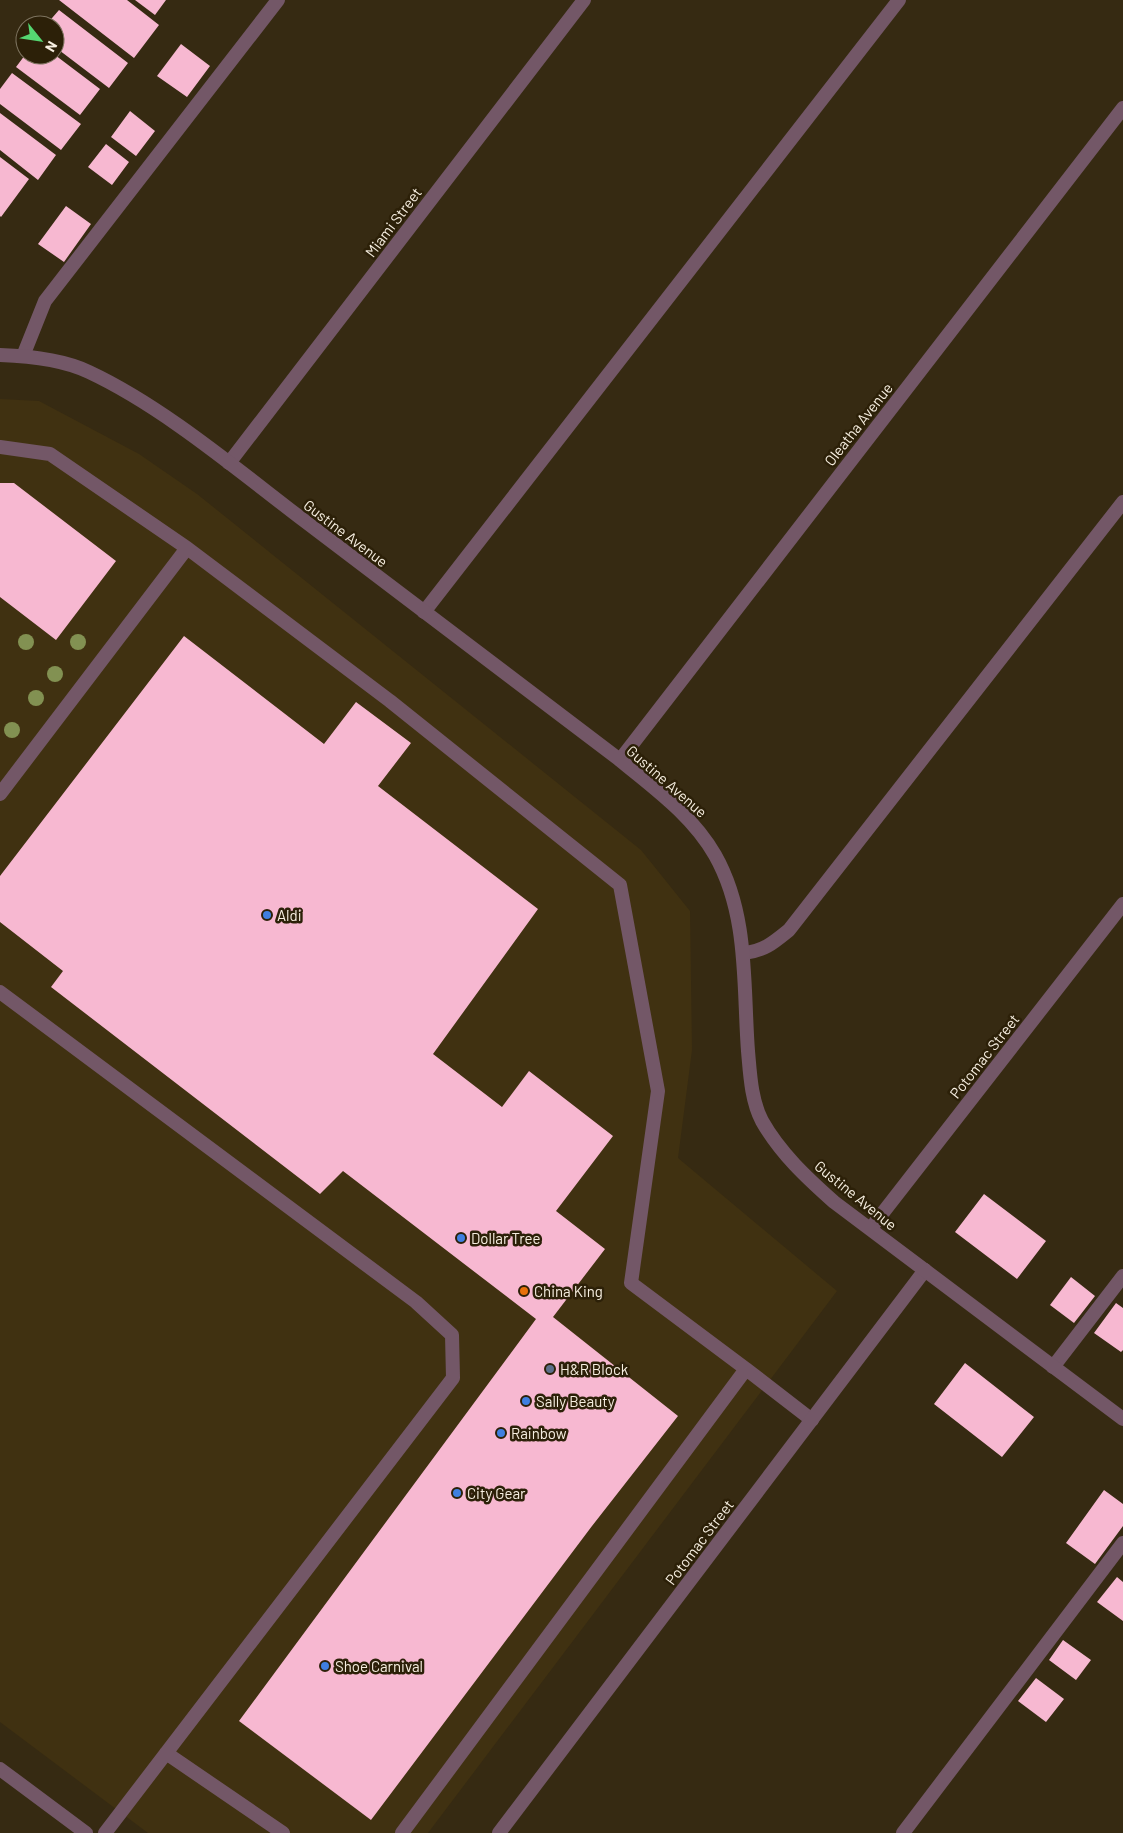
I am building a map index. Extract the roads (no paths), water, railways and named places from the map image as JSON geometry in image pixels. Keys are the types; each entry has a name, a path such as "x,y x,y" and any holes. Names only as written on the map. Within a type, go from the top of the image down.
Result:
{"street":[{"path":"23,356 45,301 278,0"},
{"name":"Miami Street","path":"229,463 584,0"},
{"path":"424,612 899,0"},
{"name":"Oleatha Avenue","path":"620,760 1123,108"},
{"name":"Gustine Avenue","path":"0,355 23,356 86,370 122,388 229,463 620,760 670,801 697,827 716,856 730,888 740,926 744,953 751,1082 762,1119 780,1149 806,1178 834,1202 1123,1419"},
{"path":"0,447 50,454 187,548 390,701 620,885 658,1091 631,1283 812,1420"},
{"path":"744,953 759,952 789,930 1123,502"},
{"path":"0,794 187,548"},
{"name":"Potomac Street","path":"871,1228 1123,904"},
{"path":"0,992 401,1291 452,1335 453,1378 105,1833"},
{"name":"Potomac Street","path":"499,1833 925,1270"},
{"path":"1053,1367 1123,1276"},
{"path":"402,1833 746,1370"},
{"path":"903,1833 1123,1543"},
{"path":"166,1753 283,1833"},
{"path":"0,1769 86,1833"}],"place":[{"name":"Aldi","path":"267,915"},
{"name":"Dollar Tree","path":"461,1238"},
{"name":"China King","path":"524,1291"},
{"name":"H&R Block","path":"550,1369"},
{"name":"Sally Beauty","path":"526,1401"},
{"name":"Rainbow","path":"501,1433"},
{"name":"City Gear","path":"457,1493"},
{"name":"Shoe Carnival","path":"325,1666"}]}
